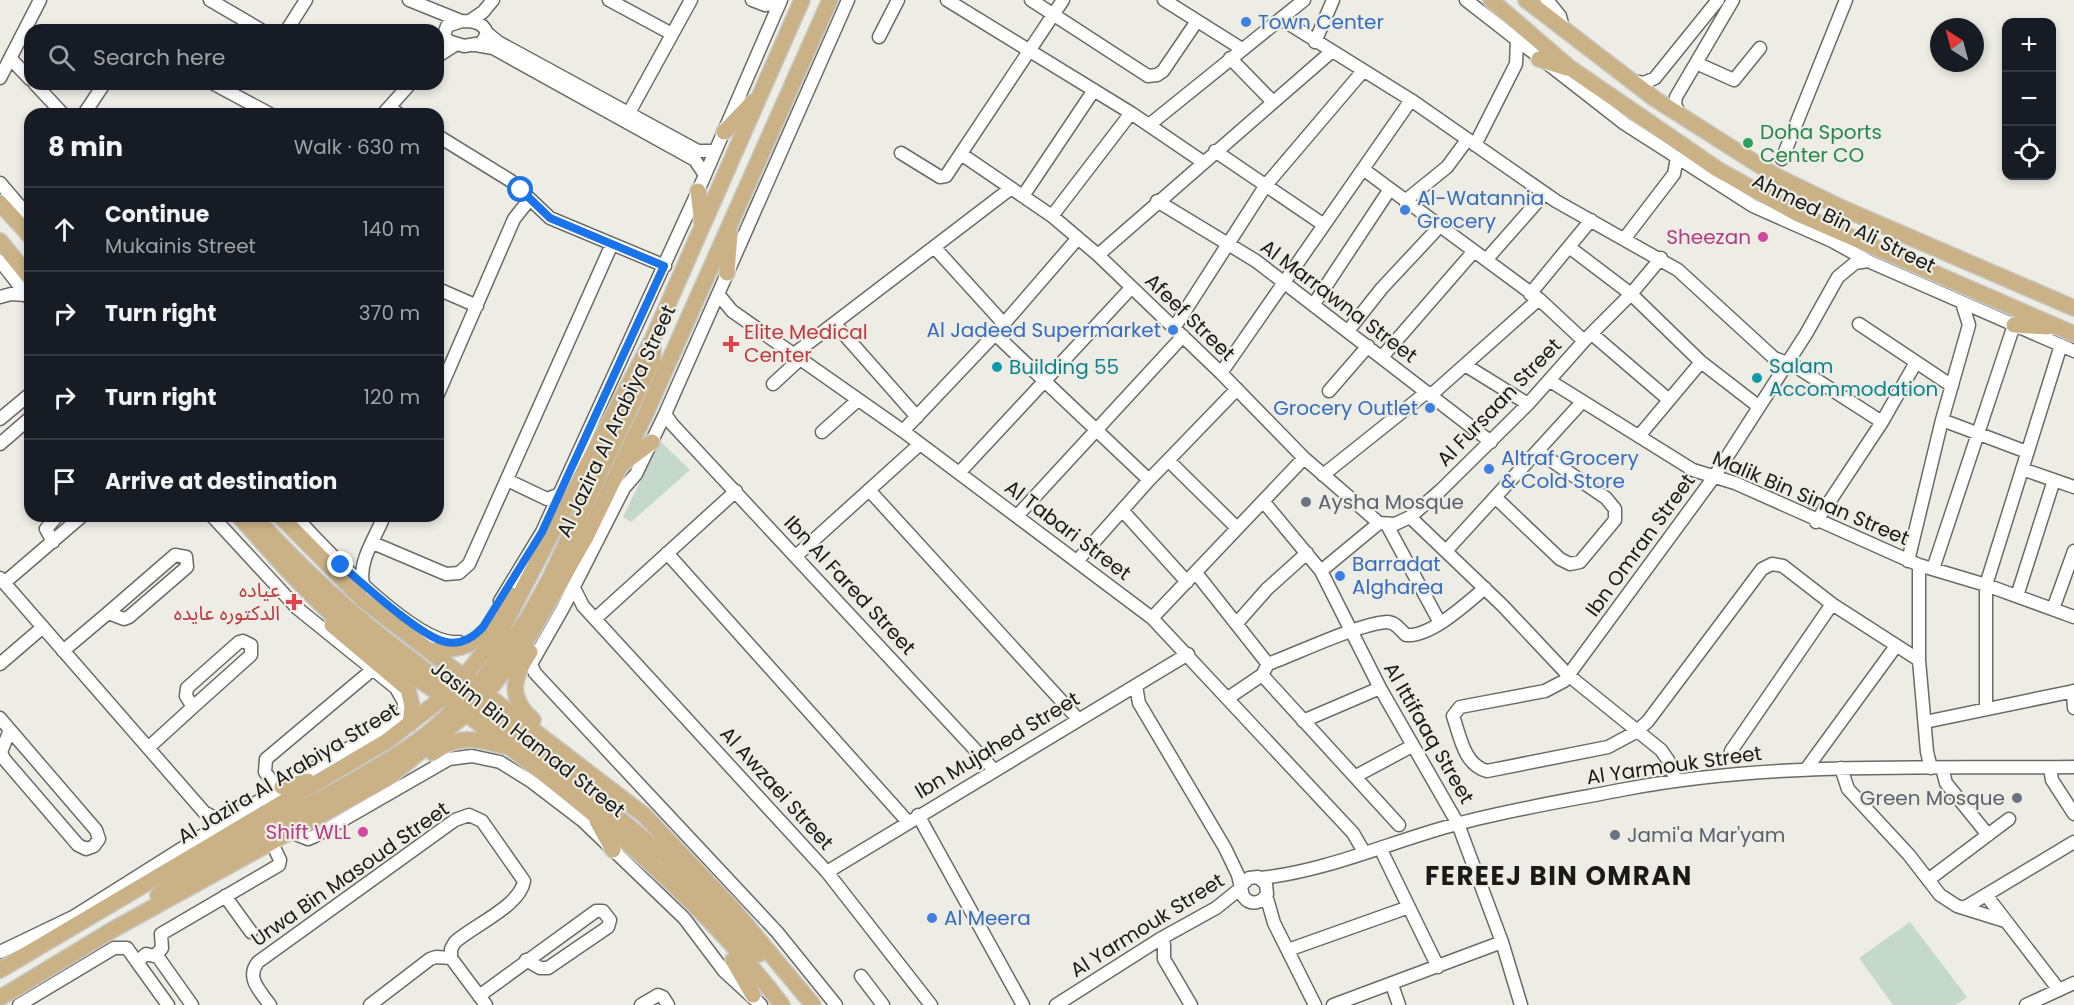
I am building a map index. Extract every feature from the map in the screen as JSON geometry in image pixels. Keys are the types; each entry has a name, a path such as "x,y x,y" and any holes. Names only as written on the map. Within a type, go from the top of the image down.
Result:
{"main road":[{"name":"Al Jazira Al Arabiya Street","path":"0,970 334,773 410,724 465,696 542,555 625,387 653,338 802,0"},
{"name":"Ahmed Bin Ali Street","path":"1491,0 1570,68 1717,169 1796,213 2069,332"},
{"name":"Ahmed Bin Ali Street","path":"1527,0 1680,116 1800,188 2074,308"},
{"name":"Al Jazira Al Arabiya Street","path":"0,998 114,929 293,833 388,778 465,696 524,645 570,568 619,466 830,2"},
{"path":"1536,57 1570,68"},
{"path":"724,132 742,115 767,82"},
{"path":"698,191 703,227"},
{"path":"0,203 24,229"},
{"path":"1796,213 1832,241"},
{"path":"727,273 731,221"},
{"path":"4,255 24,273"},
{"path":"2014,326 2069,332"},
{"path":"114,929 196,870 377,767 425,733 465,696 528,618 549,580 652,360 653,338"},
{"path":"619,466 655,436"},
{"path":"572,466 575,488"},
{"name":"Jasim Bin Hamad Street","path":"245,522 317,599 372,647 465,696 618,795 644,815 722,896 812,1004"},
{"path":"260,522 330,595 372,630 465,696 658,850 785,981 812,1004"},
{"name":"Jasim Bin Hamad Street","path":"286,522 346,585 427,650 512,749 655,867 703,915 782,1005"},
{"path":"427,650 460,649 483,635 531,565 542,555"},
{"path":"570,568 567,587 518,671 515,681 517,696 529,716 602,773 618,795"},
{"path":"365,586 380,613"},
{"path":"317,599 339,633 408,689 411,700 410,724"},
{"path":"388,778 411,770 438,748 458,739 475,739 512,749"},
{"path":"282,787 334,773"},
{"path":"593,814 613,850"},
{"path":"703,915 744,977 756,1002"},
{"path":"0,963 28,954"},
{"path":"9,1005 21,985"}],"street":[{"path":"28,24 40,0"},
{"path":"210,0 251,24"},
{"path":"291,24 306,0"},
{"path":"609,0 672,34"},
{"path":"627,117 691,0"},
{"path":"752,0 765,5 781,2"},
{"name":"Al Jazira Al Arabiya Street","path":"531,666 535,654 574,588 624,488 636,474 655,436 848,0"},
{"path":"879,37 898,0"},
{"path":"947,0 1131,113 1203,162"},
{"path":"1031,0 1148,76 1157,75 1163,71 1197,21"},
{"path":"901,153 940,177 950,172 1063,0"},
{"path":"1164,0 1242,49"},
{"path":"1149,125 1304,0"},
{"path":"1316,42 1333,0"},
{"name":"Ahmed Bin Ali Street","path":"1466,0 1536,57 1625,124 1753,206 1985,314 2074,351"},
{"name":"Ahmed Bin Ali Street","path":"1547,0 1560,16 1563,28"},
{"path":"1631,81 1644,83 1650,81 1679,50 1718,0"},
{"path":"1680,116 1675,100 1733,0"},
{"name":"Ahmed Bin Ali Street","path":"1782,159 1846,0"},
{"path":"410,1 486,30 498,42 627,117 695,160 705,175"},
{"path":"410,1 434,24"},
{"name":"Al Jazira Al Arabiya Street","path":"462,642 473,637 488,621 537,541 698,191 781,2"},
{"path":"455,45 444,33 451,24 466,21 491,3"},
{"path":"476,45 482,43 491,3"},
{"path":"1281,19 1411,100 1545,193 1661,258 1678,270 1774,358 1795,366 1882,422"},
{"path":"0,78 24,31"},
{"path":"1405,201 1447,167 1471,143 1516,64 1517,40"},
{"path":"444,52 455,45 493,48 698,151 715,151"},
{"path":"1696,63 1734,80 1760,48"},
{"path":"1679,50 1674,63 1677,69 1686,70 1696,63"},
{"path":"1098,255 1157,201 1331,52"},
{"path":"1516,64 1536,57"},
{"path":"10,58 24,73"},
{"path":"1230,58 1273,102"},
{"path":"1017,516 1095,432 1179,332 1228,244 1266,185 1300,149 1363,71"},
{"path":"41,90 57,108"},
{"path":"88,108 100,90"},
{"path":"225,90 259,108"},
{"path":"393,108 406,90"},
{"path":"1023,196 1094,90"},
{"path":"1221,373 1411,100"},
{"path":"1052,216 1131,113"},
{"path":"444,140 501,174 550,218 664,266"},
{"path":"1215,151 1324,225"},
{"name":"Afeef Street","path":"961,154 1052,216 1098,255 1221,373 1304,458 1383,524"},
{"path":"1625,238 1676,171 1677,158"},
{"path":"1363,169 1669,400"},
{"path":"0,183 24,211"},
{"path":"773,384 797,357 834,324 1010,189"},
{"path":"1314,304 1390,189"},
{"path":"1486,260 1545,193"},
{"path":"444,380 514,219 529,200"},
{"name":"Al Marrawna Street","path":"1157,201 1285,281 1491,442"},
{"path":"1323,475 1465,365 1534,297 1591,220"},
{"path":"1348,331 1382,288 1440,226"},
{"path":"903,431 995,334 1078,238"},
{"path":"1832,241 1840,255 1838,277"},
{"path":"373,543 446,574 459,573 469,564 612,244"},
{"path":"1569,247 1631,294 1701,362 1758,406"},
{"path":"935,248 1004,324"},
{"path":"1382,357 1474,251"},
{"path":"0,283 4,255"},
{"path":"4,255 24,290"},
{"name":"Al Fursaan Street","path":"1322,571 1383,524 1410,517 1491,442 1528,404 1631,294 1661,258"},
{"name":"Ibn Omran Street","path":"1636,732 1608,747 1486,771 1478,769 1470,762 1453,716 1454,711 1460,707 1545,691 1558,685 1568,675 1714,477 1838,277 1855,263 1868,261"},
{"path":"959,473 1131,288"},
{"path":"444,292 477,306"},
{"path":"0,297 11,294 24,296"},
{"name":"Al Tabari Street","path":"718,294 732,311 903,431 1152,618 1188,654 1356,838 1409,907 1438,967"},
{"path":"1962,303 1969,324 1942,420 1914,563 1927,752 1948,786 1988,835"},
{"name":"Al Tabari Street","path":"711,309 732,311"},
{"path":"1969,324 1985,314"},
{"path":"834,324 917,417"},
{"path":"1859,324 1915,364 1952,386"},
{"path":"1933,569 2014,326"},
{"path":"995,334 1095,432 1149,480"},
{"path":"1986,708 1986,585 2061,345"},
{"path":"1329,391 1368,346"},
{"path":"1639,436 1701,362"},
{"path":"1816,522 1882,422 1915,364"},
{"path":"1465,365 1528,404"},
{"name":"Malik Bin Sinan Street","path":"1550,381 1693,470 1735,483 1816,522 1914,563 1986,585 2074,617"},
{"path":"1077,561 1149,480 1237,389"},
{"path":"0,419 24,399"},
{"path":"822,432 858,400"},
{"path":"1446,551 1539,452 1582,402"},
{"name":"Ibn Al Fared Street","path":"665,414 994,770"},
{"path":"1942,420 2027,453"},
{"path":"0,444 24,423"},
{"path":"655,436 676,428"},
{"path":"796,556 920,444"},
{"path":"1496,498 1560,559 1570,564 1580,562 1615,520 1615,509 1606,498 1539,452"},
{"path":"1152,618 1304,458"},
{"path":"1169,461 1237,528"},
{"path":"2022,469 2074,487"},
{"path":"507,480 543,498 552,498 560,494"},
{"path":"2017,596 2054,480"},
{"path":"869,490 1077,719"},
{"path":"596,618 736,491"},
{"name":"Al Ittifaaq Street","path":"1263,501 1322,571 1380,688 1458,824 1502,942 1521,1005"},
{"path":"1122,510 1237,623 1265,669 1303,721 1399,825"},
{"path":"1410,517 1485,588 1568,675 1636,732 1658,747 1666,757 1672,782"},
{"path":"51,522 45,529 53,542"},
{"path":"75,522 2,581 201,808 212,817 230,818"},
{"path":"218,522 297,608 372,670 266,759 265,772 274,784 282,787"},
{"name":"Jasim Bin Hamad Street","path":"301,522 341,565 365,586 431,636 447,642 462,642"},
{"path":"365,586 361,573 382,522"},
{"path":"1383,524 1440,623"},
{"path":"2053,609 2074,551"},
{"path":"1237,623 1267,589 1307,553"},
{"path":"341,565 358,562 367,554"},
{"path":"667,554 913,818 1023,1005"},
{"path":"63,651 175,555 186,557 188,563 186,569 129,617 124,619 108,613"},
{"path":"1636,732 1648,721 1762,569 1772,564 1783,566 1832,604 1919,660"},
{"name":"Al Awzaei Street","path":"574,588 583,606 827,872 931,1005"},
{"path":"1228,698 1265,669 1351,632 1388,622 1398,626 1406,635 1411,635 1440,623 1485,588"},
{"path":"1731,752 1832,604"},
{"path":"563,608 583,606"},
{"path":"0,664 43,627"},
{"path":"148,748 249,656 252,650 249,643 239,642 187,688 186,696 193,707"},
{"path":"1807,768 1896,646"},
{"name":"Ibn Mujahed Street","path":"827,872 1188,654"},
{"name":"Jasim Bin Hamad Street","path":"531,666 777,932 836,1005"},
{"name":"Al Jazira Al Arabiya Street","path":"0,952 73,917 230,818 396,720 403,713 404,702 396,688 372,670"},
{"path":"1137,686 1139,703"},
{"path":"1303,721 1380,688"},
{"path":"1925,722 2073,691 2074,708"},
{"path":"1121,694 1134,698 1139,703 1227,851 1241,887 1259,897"},
{"path":"0,718 96,830 99,838 94,846 86,849 78,845 4,759 1,752 10,730"},
{"path":"1356,776 1412,746"},
{"name":"Al Jazira Al Arabiya Street","path":"293,833 308,839 315,836 440,762 462,756 472,756"},
{"name":"Jasim Bin Hamad Street","path":"472,756 500,762 583,821 640,873 684,918 734,981 756,1002"},
{"name":"Al Yarmouk Street","path":"1056,1005 1077,1000 1160,939 1216,908 1247,879 1290,874 1368,855 1458,824 1715,775 1807,768 2074,767"},
{"path":"1846,768 1851,792 1947,901 2005,921"},
{"path":"2054,768 2056,787 2074,814"},
{"path":"198,838 204,826 201,808"},
{"name":"Urwa Bin Masoud Street","path":"270,1005 254,981 253,971 258,962 455,820 470,815 482,821 524,881 523,888 514,900 455,942 450,958"},
{"path":"1928,880 2009,819"},
{"path":"1964,908 2074,842"},
{"path":"156,955 162,948 161,934 279,865 280,860 272,843"},
{"path":"1368,855 1403,848"},
{"path":"1227,851 1258,878 1259,897 1315,1005"},
{"name":"Al Yarmouk Street","path":"1077,1000 1091,987 1226,908 1259,897 1290,874"},
{"path":"1986,895 2060,990"},
{"path":"225,896 251,932"},
{"path":"1288,950 1409,907"},
{"path":"370,1005 430,959 436,957 450,958 482,1000 526,960 598,910 603,911 610,920 608,927 553,966 544,968 526,960"},
{"path":"1333,1005 1392,985 1502,942"},
{"path":"1164,944 1164,959 1191,1005"},
{"path":"19,1005 114,948 127,948 168,1005"},
{"path":"1150,953 1164,959"},
{"path":"137,962 146,954 156,955 192,1005"},
{"path":"861,976 883,1005"},
{"path":"2026,1005 2074,982"},
{"path":"1392,985 1399,1005"},
{"path":"641,1005 658,995 663,997 668,1005"}],"green space":[{"path":"660,441 690,470 631,522 623,517"},
{"path":"1910,922 1967,997 1956,1005 1893,1005 1859,958"}],"place":[{"name":"Town Center","path":"1246,22"},
{"name":"Doha Sports Center CO","path":"1748,143"},
{"name":"Al-Watannia Grocery","path":"1405,210"},
{"name":"Sheezan","path":"1763,237"},
{"name":"Al Jadeed Supermarket","path":"1173,330"},
{"name":"Elite Medical Center","path":"731,344"},
{"name":"Building 55","path":"997,367"},
{"name":"Salam Accommodation","path":"1757,378"},
{"name":"Grocery Outlet","path":"1430,408"},
{"name":"Altraf Grocery & Cold Store","path":"1489,469"},
{"name":"Aysha Mosque","path":"1306,502"},
{"name":"Barradat Algharea","path":"1340,576"},
{"name":"عياده الدكتوره عايده","path":"294,602"},
{"name":"Green Mosque","path":"2017,798"},
{"name":"Shift WLL","path":"363,832"},
{"name":"Jami'a Mar'yam","path":"1615,835"},
{"name":"Al Meera","path":"932,918"}],"district":[{"name":"FEREEJ BIN OMRAN","path":"1559,876"}],"route":[{"path":"341,565 367,589 431,636 441,641 456,643 473,637 483,627 542,532 664,266 550,218 542,213 521,190"}]}
